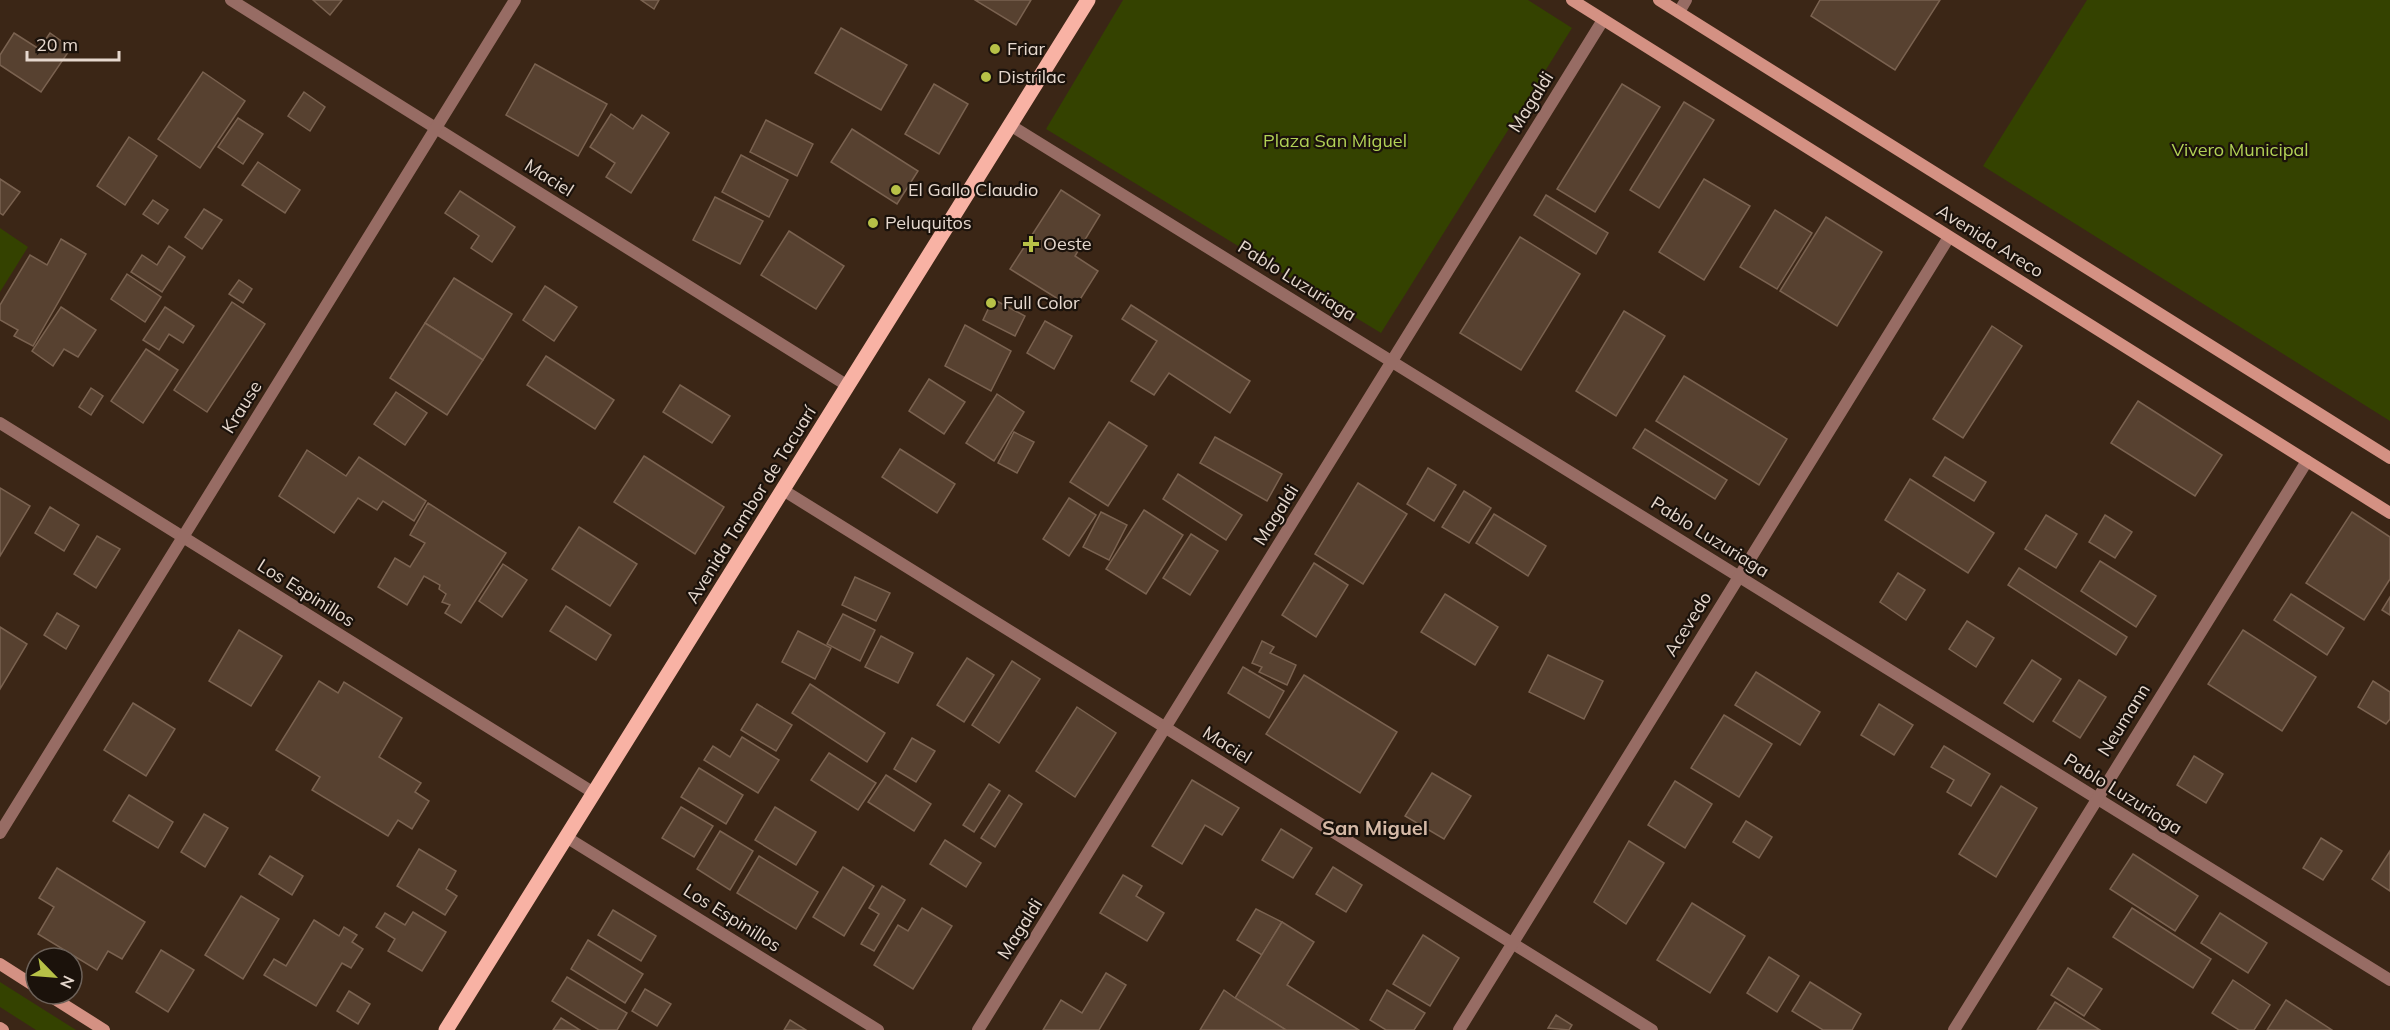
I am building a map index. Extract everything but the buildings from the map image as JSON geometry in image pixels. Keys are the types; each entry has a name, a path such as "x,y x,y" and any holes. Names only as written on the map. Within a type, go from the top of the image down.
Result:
{"main road":[{"name":"Avenida Tambor de Tacuarí","path":"446,1030 1088,0"},
{"name":"Avenida Areco","path":"1572,0 2390,513"},
{"name":"Avenida Areco","path":"1659,0 2390,458"},
{"path":"0,964 24,979"},
{"path":"66,1006 104,1030"}],"street":[{"name":"Maciel","path":"231,0 848,386"},
{"name":"Krause","path":"0,833 515,0"},
{"path":"1679,12 1686,0"},
{"name":"Magaldi","path":"978,1030 1603,20"},
{"name":"Pablo Luzuriaga","path":"1010,125 2390,980"},
{"name":"Acevedo","path":"1458,1030 1949,237"},
{"name":"Los Espinillos","path":"0,423 594,793"},
{"name":"Neumann","path":"1954,1030 2307,460"},
{"name":"Maciel","path":"783,490 1653,1030"},
{"name":"Los Espinillos","path":"566,837 878,1030"}],"green space":[{"name":"Plaza San Miguel","path":"1123,0 1528,0 1572,28 1381,333 1046,129"},
{"name":"Vivero Municipal","path":"2087,0 2390,0 2390,421 1983,166"},
{"path":"0,228 28,247 0,292"},
{"path":"0,982 24,997 24,1006 38,1006 76,1030 36,1030 0,1007"}],"place":[{"name":"Friar","path":"995,49"},
{"name":"Distrilac","path":"986,77"},
{"name":"El Gallo Claudio","path":"896,190"},
{"name":"Peluquitos","path":"873,223"},
{"name":"Oeste","path":"1031,244"},
{"name":"Full Color","path":"991,303"}],"district":[{"name":"San Miguel","path":"1375,828"}]}
